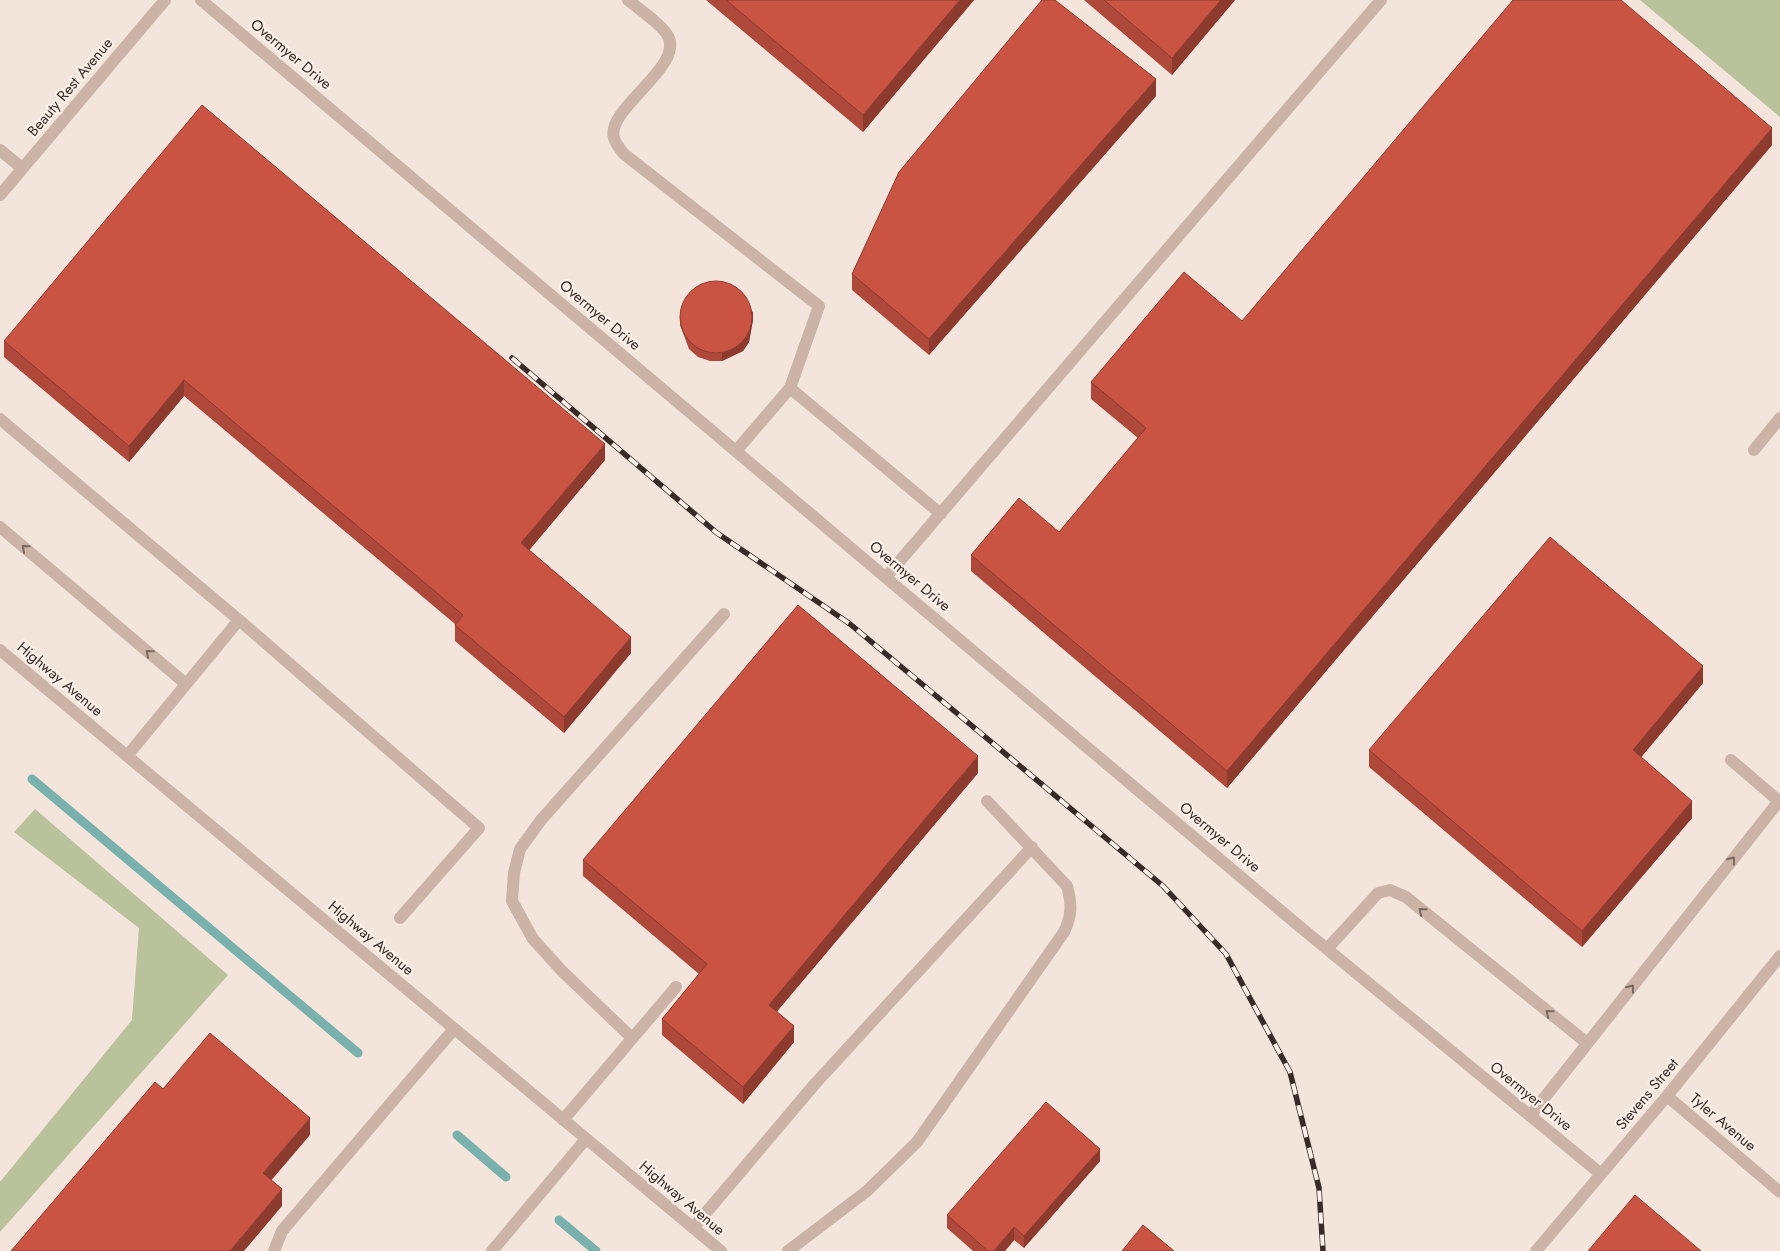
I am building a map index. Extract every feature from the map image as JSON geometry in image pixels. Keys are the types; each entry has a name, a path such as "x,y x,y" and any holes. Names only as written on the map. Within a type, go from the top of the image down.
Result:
{"street":[{"name":"Beauty Rest Avenue","path":"0,195 165,0"},
{"name":"Overmyer Drive","path":"201,0 1327,949 1601,1174"},
{"path":"628,0 667,34 671,46 664,64 615,123 614,137 624,154 819,306 790,388 736,450"},
{"path":"886,577 1381,0"},
{"path":"0,150 22,168"},
{"path":"790,388 941,514"},
{"path":"1754,450 1780,418"},
{"path":"0,419 239,620 480,828 400,918"},
{"path":"0,527 186,684"},
{"path":"632,1038 562,971 533,939 512,901 514,873 520,849 540,820 724,614"},
{"path":"127,756 239,620"},
{"name":"Highway Avenue","path":"0,650 721,1251"},
{"path":"1530,1116 1780,801 1731,760"},
{"path":"788,1251 867,1191 918,1142 1064,932 1070,920 1072,903 1067,886 987,801"},
{"path":"693,1228 814,1085 1032,847"},
{"path":"1327,949 1378,893 1390,890 1406,897 1587,1044"},
{"name":"Stevens Street","path":"1536,1251 1667,1096 1780,956"},
{"path":"563,1120 676,987"},
{"path":"274,1251 282,1231 454,1029"},
{"name":"Tyler Avenue","path":"1667,1096 1780,1192"},
{"path":"492,1251 586,1139"}],"green space":[{"path":"1640,0 1780,0 1780,117"},
{"path":"35,809 228,975 0,1232 0,1182 132,1020 139,928 14,832"}],"building":[{"path":"726,0 960,0 863,115"},
{"path":"1042,0 1055,0 1156,79 929,339 852,274 899,172"},
{"path":"1104,0 1221,0 1172,58"},
{"path":"1513,0 1621,0 1772,128 1227,771 971,555 1019,498 1059,532 1146,428 1091,382 1184,272 1242,321"},
{"path":"202,105 605,444 521,543 631,637 564,717 455,625 463,615 184,380 129,446 4,341"},
{"path":"716,281 736,287 746,297 752,317 746,337 736,347 716,353 696,347 686,337 680,317 686,297 696,287"},
{"path":"1550,537 1703,666 1633,750 1692,801 1582,931 1369,750"},
{"path":"798,605 978,756 769,1005 794,1026 743,1087 662,1019 707,964 583,860"},
{"path":"210,1033 310,1118 263,1173 282,1189 230,1251 11,1251 155,1082 163,1089"},
{"path":"1046,1102 1100,1149 1024,1236 1014,1227 994,1251 988,1251 947,1215"},
{"path":"1635,1195 1701,1251 1588,1251"},
{"path":"1143,1225 1174,1251 1122,1251"}],"waterway":[{"path":"32,779 358,1053"},
{"path":"457,1135 506,1177"},
{"path":"559,1220 596,1251"}],"railway":[{"path":"512,358 717,533 850,624 1163,886 1226,954 1290,1072 1319,1188 1323,1251"}]}
